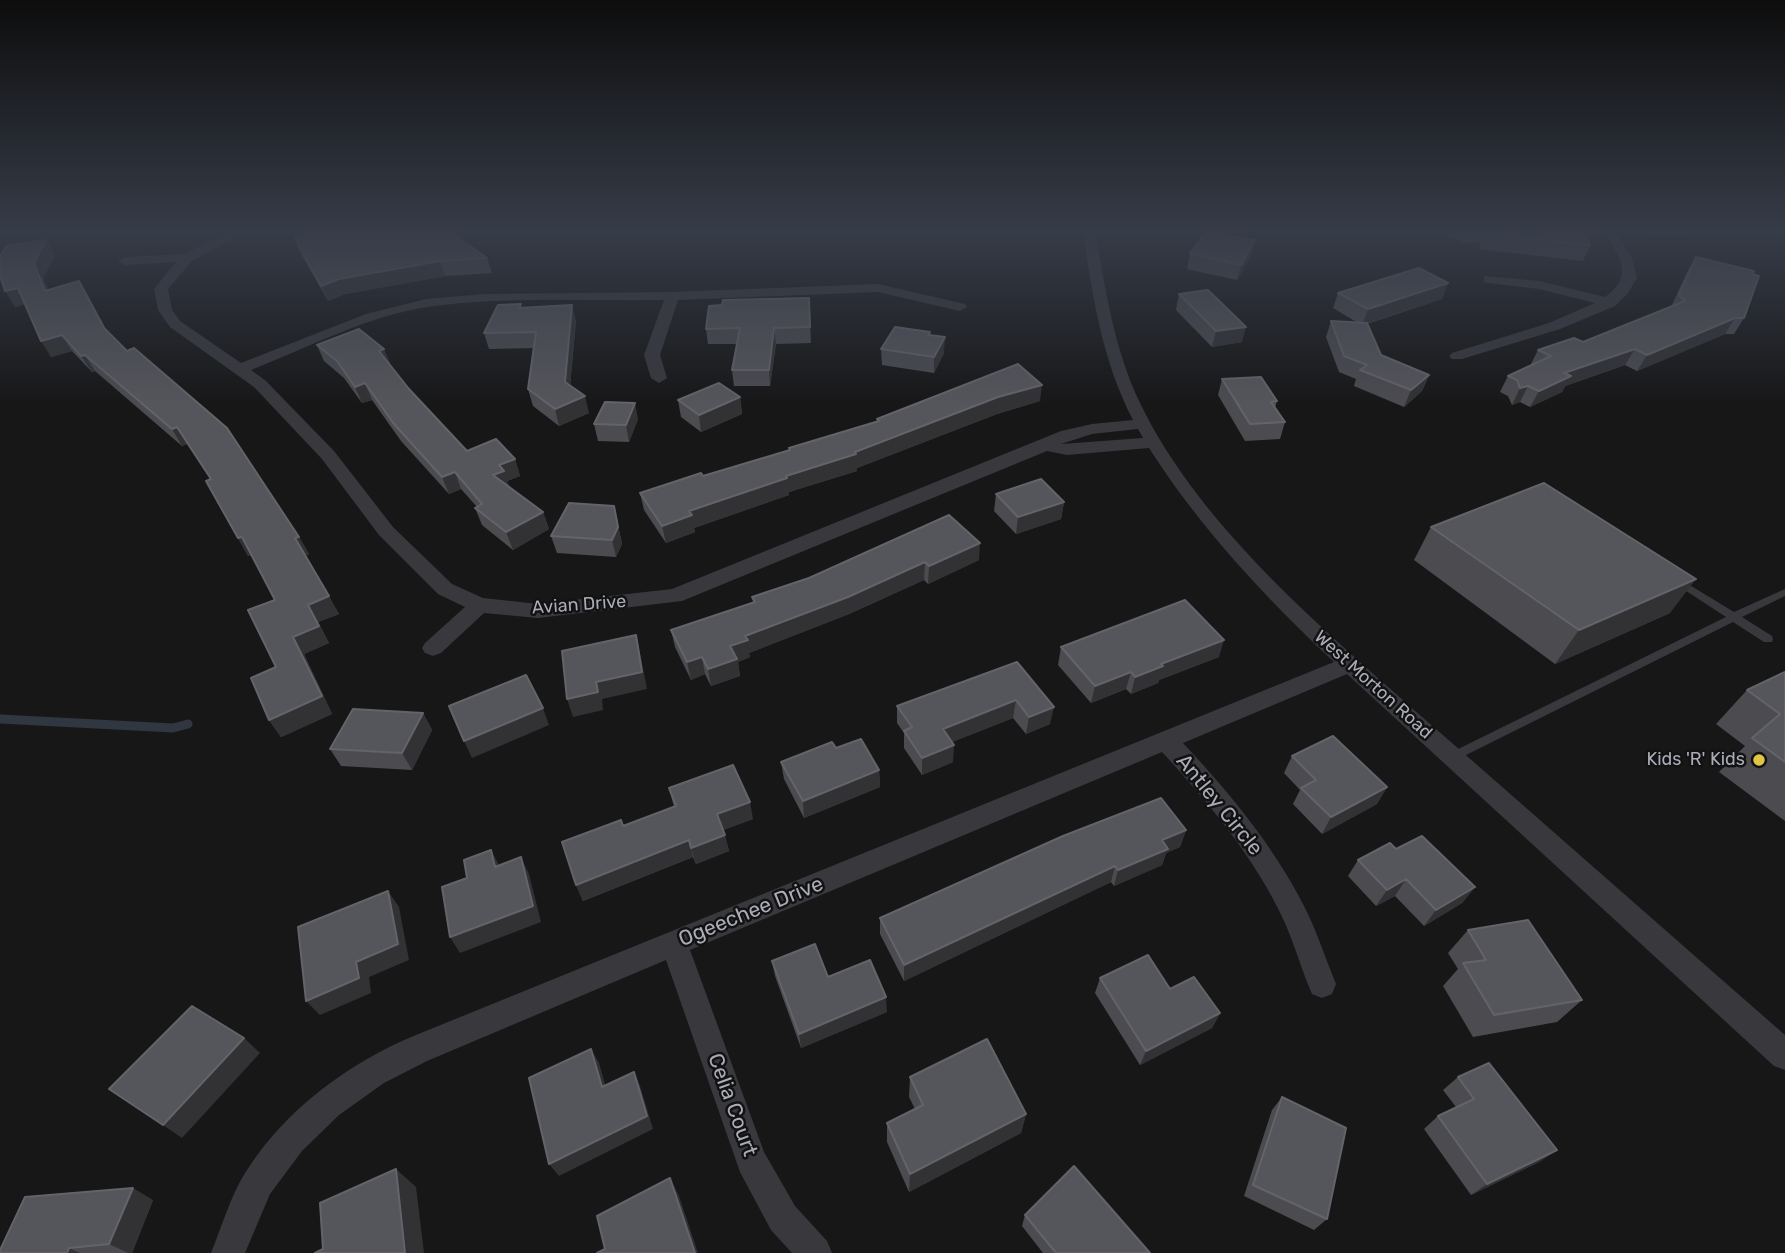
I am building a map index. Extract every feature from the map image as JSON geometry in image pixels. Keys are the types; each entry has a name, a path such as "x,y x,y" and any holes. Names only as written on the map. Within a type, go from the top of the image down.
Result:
{"street":[{"name":"Avian Drive","path":"162,287 165,310 175,324 260,384 328,455 386,530 445,589 479,605 538,611 675,596 1045,446 1067,450 1149,433"},
{"name":"West Morton Road","path":"1099,287 1106,330 1118,370 1149,433 1188,492 1251,568 1451,757 1785,1055"},
{"path":"1549,287 1610,303"},
{"path":"1457,356 1565,321 1610,303 1627,287"},
{"path":"240,369 370,317 426,303 485,298 672,296 878,288 960,307"},
{"path":"659,378 652,355 672,296"},
{"path":"433,648 479,605"},
{"name":"Ogeechee Drive","path":"228,1253 258,1182 292,1140 328,1104 373,1072 416,1050 1350,664"},
{"name":"Antley Circle","path":"1167,741 1250,838 1290,905 1322,984"},
{"name":"Celia Court","path":"674,943 751,1161 783,1218 815,1253"}],"lane":[{"path":"1672,578 1768,639"},
{"path":"1451,757 1785,592"}],"building":[{"path":"4,287 44,287 45,291 57,287 82,287 104,328 127,351 134,348 227,428 299,537 295,538 329,596 308,605 319,626 293,637 322,696 269,720 251,678 276,667 248,610 275,600 242,537 238,538 206,481 211,479 177,427 172,429 85,355 81,356 62,335 41,341 18,288 5,291"},
{"path":"1356,287 1434,287 1368,309 1338,293"},
{"path":"1682,287 1755,287 1744,318 1735,318 1647,355 1635,349 1564,373 1571,376 1539,391 1528,386 1520,388 1517,380 1508,376 1551,356 1538,350 1574,338 1583,342 1685,301 1679,295"},
{"path":"1208,290 1246,327 1216,331 1179,294"},
{"path":"809,298 810,327 774,328 769,370 732,370 740,328 706,329 709,306 722,305 723,300"},
{"path":"521,304 519,308 572,305 565,382 585,396 555,409 528,389 536,332 484,333 498,305"},
{"path":"1331,321 1367,323 1381,355 1429,375 1411,390 1360,370 1367,365 1344,356"},
{"path":"895,327 945,337 934,357 881,349"},
{"path":"359,329 384,349 379,351 409,389 467,451 496,439 515,459 499,465 504,471 493,475 543,512 506,532 475,508 482,504 455,472 442,477 394,424 365,383 355,387 337,361 317,345"},
{"path":"1018,364 1042,385 998,397 855,452 856,454 689,511 692,515 662,526 640,493 879,421 877,419"},
{"path":"1261,377 1277,401 1271,402 1285,422 1250,424 1222,379"},
{"path":"719,383 740,397 699,415 678,400"},
{"path":"605,402 635,403 626,425 594,424"},
{"path":"1041,479 1064,502 1018,517 996,494"},
{"path":"1544,483 1696,579 1579,630 1431,527"},
{"path":"569,503 614,506 618,527 612,540 551,536"},
{"path":"949,515 980,543 929,566 925,562 848,597 745,636 748,640 730,646 737,659 708,669 702,657 687,662 671,630 755,602 752,597 809,578"},
{"path":"1185,600 1224,640 1135,677 1131,672 1095,686 1061,647"},
{"path":"636,635 642,672 596,682 598,692 567,699 562,651"},
{"path":"1017,662 1054,707 1029,717 1016,700 943,729 954,745 922,758 904,731 912,727 897,706"},
{"path":"1785,672 1785,762 1752,738 1780,714 1747,690"},
{"path":"526,675 543,708 464,741 449,706"},
{"path":"353,709 423,713 402,753 330,749"},
{"path":"1333,736 1387,787 1331,817 1301,788 1316,780 1292,756"},
{"path":"861,739 879,770 803,801 781,762 832,742 836,748"},
{"path":"733,765 750,802 717,814 725,835 691,848 689,840 576,885 562,842 621,820 623,826 676,806 669,788"},
{"path":"1161,798 1186,830 1162,840 1168,849 1118,870 1115,866 904,965 880,918 1063,836"},
{"path":"1422,836 1475,887 1436,910 1406,879 1387,890 1358,860 1390,843 1396,849"},
{"path":"491,850 495,867 521,857 533,906 450,937 442,887 467,878 464,860"},
{"path":"388,891 398,944 356,962 359,978 306,1001 298,927"},
{"path":"1528,920 1582,1000 1494,1015 1463,963 1486,960 1468,930"},
{"path":"815,944 828,977 870,960 886,997 799,1034 772,961"},
{"path":"1148,955 1170,989 1194,977 1220,1013 1146,1051 1100,978"},
{"path":"192,1006 244,1038 163,1125 109,1089"},
{"path":"987,1039 1026,1114 910,1174 887,1123 923,1105 910,1077"},
{"path":"591,1049 602,1087 634,1072 647,1116 549,1164 529,1078"},
{"path":"1489,1063 1557,1150 1487,1184 1438,1116 1474,1099 1458,1077"},
{"path":"1282,1097 1346,1128 1327,1219 1253,1185"},
{"path":"1074,1166 1150,1253 1056,1253 1025,1215"},
{"path":"396,1169 405,1253 315,1253 323,1249 320,1203"},
{"path":"670,1178 695,1253 597,1253 605,1249 597,1216"},
{"path":"133,1188 109,1244 69,1248 67,1253 0,1253 25,1197"}],"waterway":[{"path":"0,719 173,728 188,724"}],"place":[{"name":"Kids 'R' Kids","path":"1759,760"}]}
